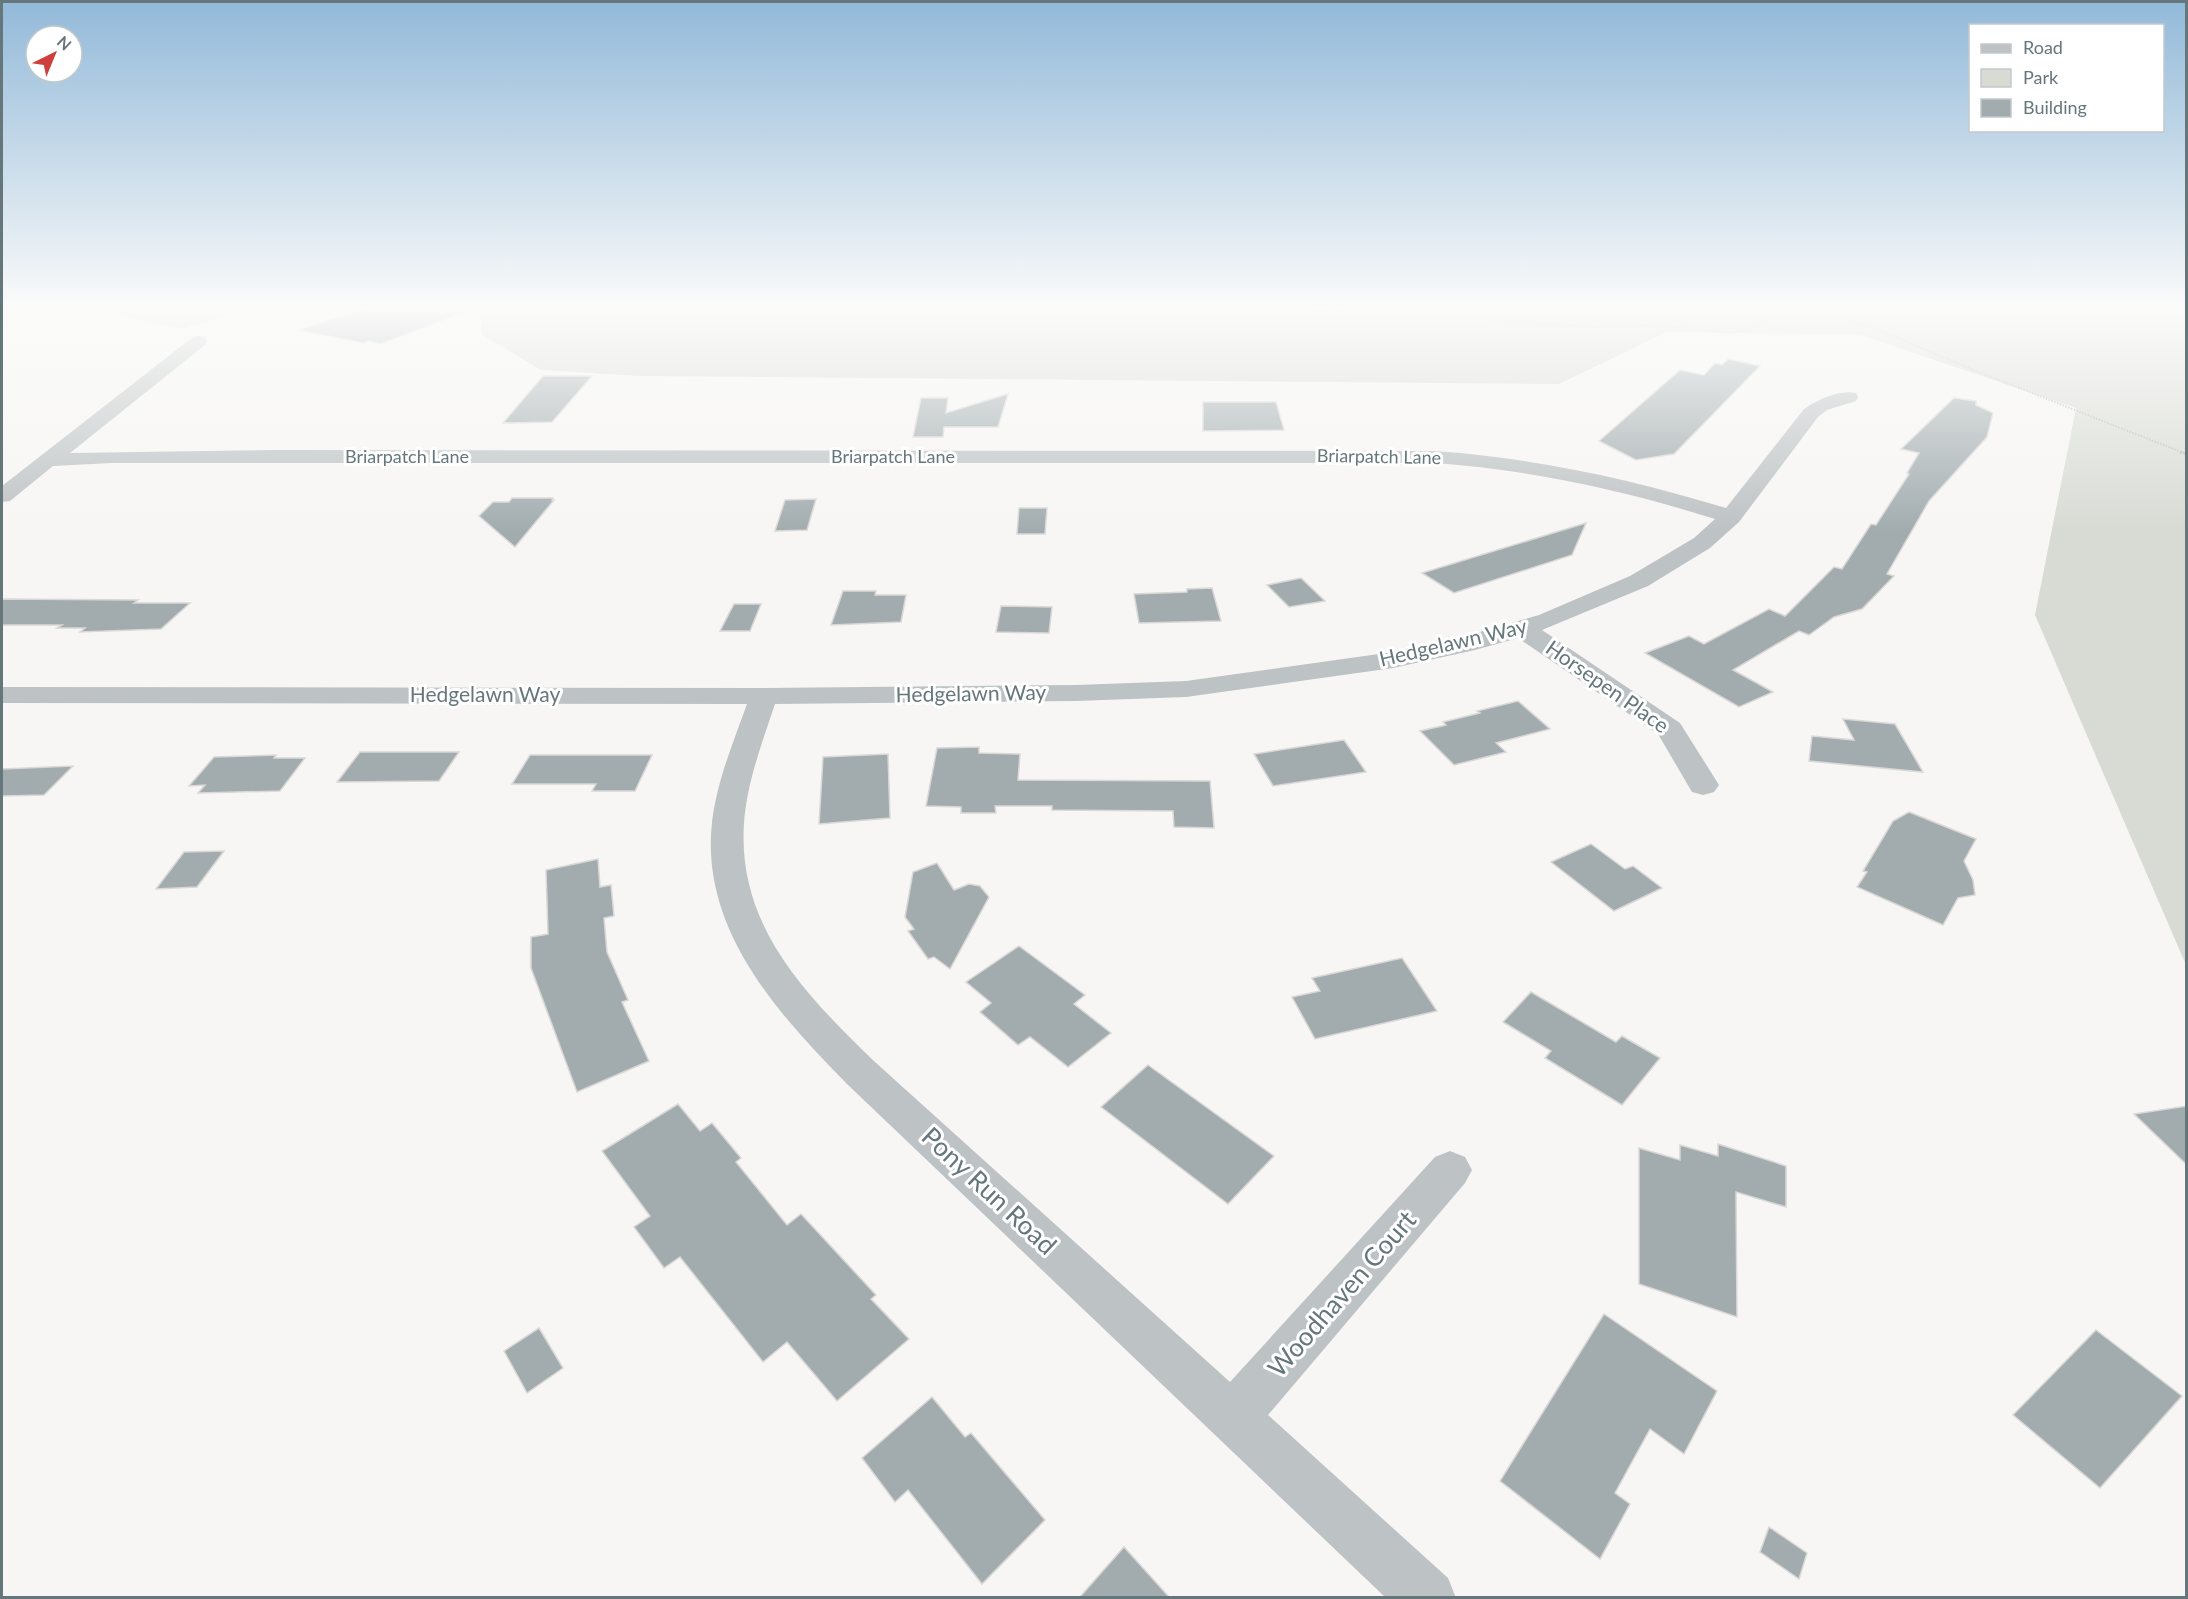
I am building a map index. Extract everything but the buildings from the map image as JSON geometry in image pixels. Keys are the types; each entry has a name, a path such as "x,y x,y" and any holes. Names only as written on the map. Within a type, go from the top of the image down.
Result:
{"street":[{"path":"2,496 147,382"},
{"name":"Hedgelawn Way","path":"2,695 764,696 1076,693 1186,689 1393,660 1475,642 1548,620 1639,581 1702,543 1731,517 1811,413 1820,406 1849,397"},
{"name":"Briarpatch Lane","path":"48,460 253,456 1435,457 1505,462 1591,477 1731,517"},
{"name":"Horsepen Place","path":"1520,628 1670,729 1703,785"},
{"name":"Pony Run Road","path":"764,696 737,778 728,823 728,854 735,891 747,926 772,974 805,1017 861,1073 1428,1598"},
{"name":"Woodhaven Court","path":"1233,1417 1450,1170"}],"path":[{"path":"2005,382 2187,454"}],"green space":[{"path":"1285,382 1564,382 1559,384"},
{"path":"1998,382 2186,382 2186,965 2035,615 2076,408"}]}
